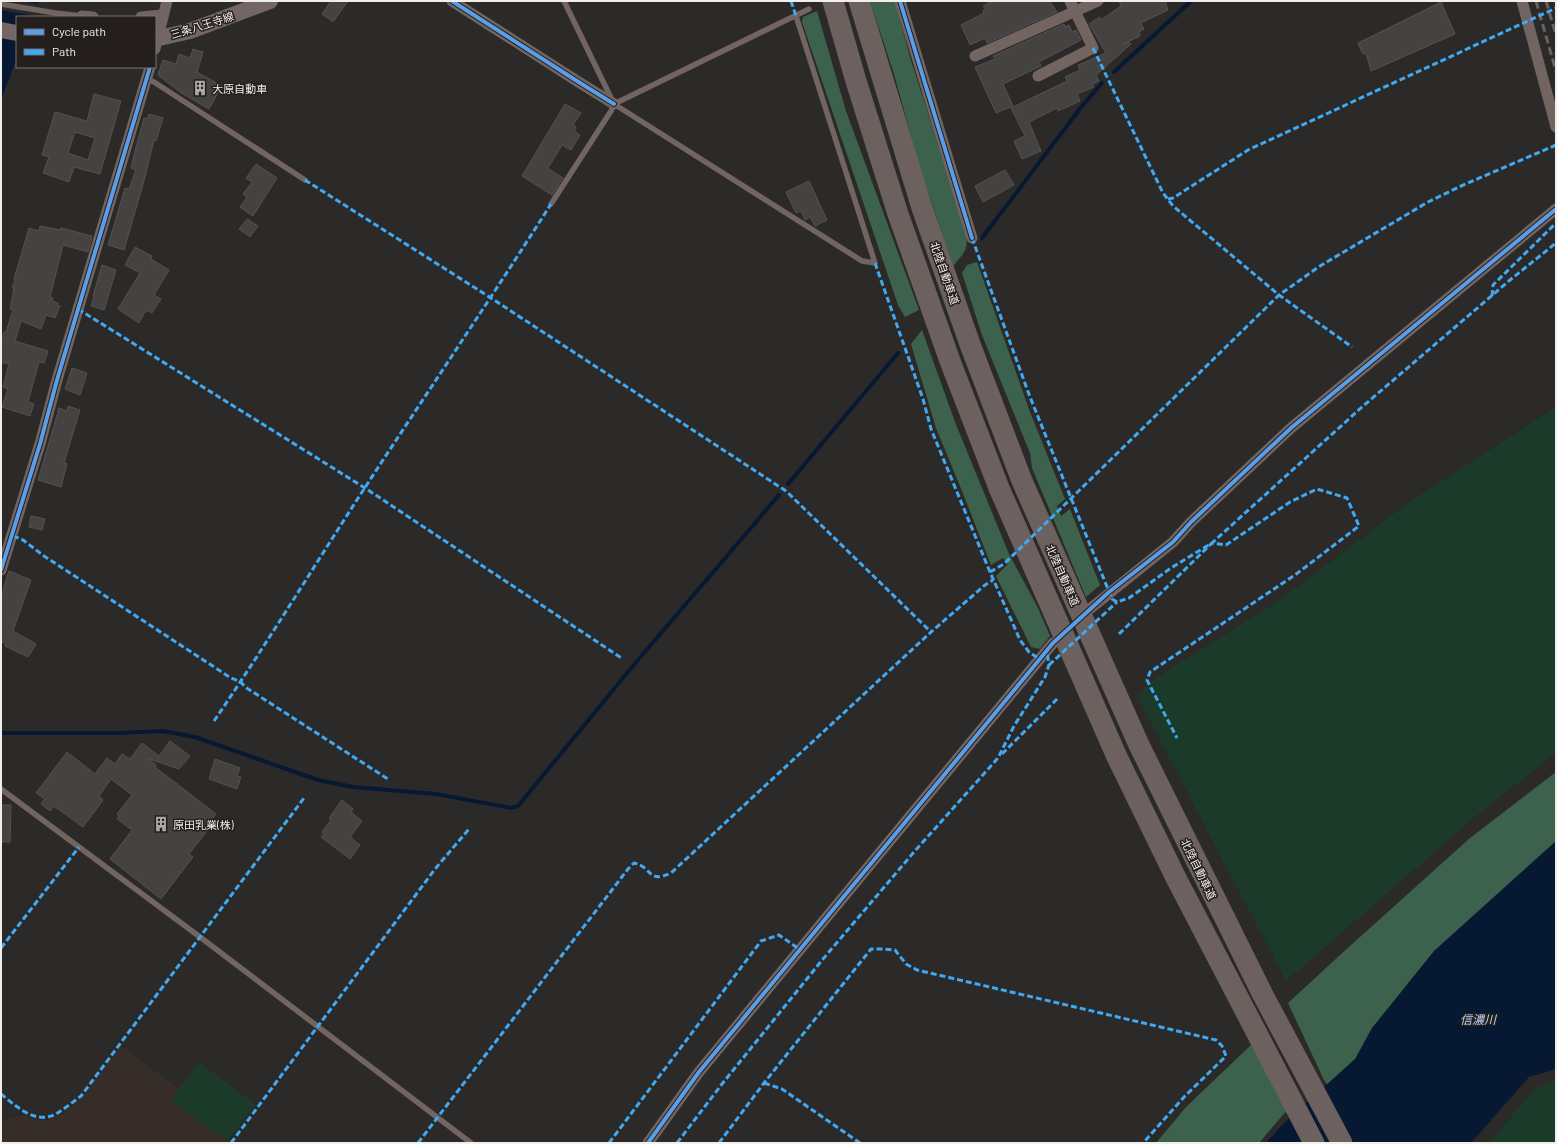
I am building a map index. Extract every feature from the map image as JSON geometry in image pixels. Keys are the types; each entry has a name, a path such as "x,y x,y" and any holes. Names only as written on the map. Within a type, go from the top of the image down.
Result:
{"highway":[{"path":"833,1 856,81 898,214 950,361 999,488 1086,687 1176,878 1314,1143"},
{"name":"北陸自動車道","path":"859,1 922,208 971,348 1022,481 1139,745 1199,869 1263,995 1342,1143"}],"main road":[{"name":"三条八王寺線","path":"156,42 270,1"},
{"path":"1,30 16,33"}],"street":[{"path":"156,42 162,15 167,1"},
{"path":"452,1 614,104"},
{"path":"900,1 972,238"},
{"path":"1038,76 1093,48 1070,1"},
{"path":"975,56 1098,1"},
{"path":"1522,1 1556,127"},
{"path":"152,16 162,15"},
{"path":"1,570 40,444 56,380 150,68"},
{"path":"1091,608 1173,542 1191,522 1291,428 1556,209"},
{"path":"648,1143 698,1072 1053,643"}],"lane":[{"path":"564,1 614,104 862,261 874,263 796,16"},
{"path":"1,4 80,16"},
{"path":"551,204 614,104 809,9"},
{"path":"147,79 305,180"},
{"path":"1,789 212,946 470,1143"}],"shaded area":[{"path":"121,1046 179,1089 171,1100 227,1142 1,1143 1,1121 24,1115 37,1121 47,1120 63,1114 82,1097"}],"green space":[{"path":"870,1 895,1 910,57 966,233 966,248 962,256 953,266 919,165 894,74"},
{"path":"817,11 846,111 919,310 905,317 898,305 802,22 803,17"},
{"path":"977,262 1030,412 1065,499 1057,506 1061,516 1070,509 1100,585 1086,597 1032,468 1030,453 982,335 962,273 967,265"},
{"path":"922,330 955,422 1009,554 1037,606 1050,636 1040,649 1031,647 996,576 1008,564 1003,558 991,565 936,428 911,344"},
{"path":"1556,407 1556,753 1484,809 1286,981 1138,698 1144,688 1165,672 1277,602 1411,501"},
{"path":"1556,772 1556,872 1332,1092 1324,1080 1288,1003 1470,838"},
{"path":"1252,1044 1288,1109 1259,1143 1156,1143 1186,1107"},
{"path":"199,1062 255,1104 227,1142 171,1100"},
{"path":"1556,1079 1556,1143 1489,1143 1535,1089"}],"water":[{"path":"1,1 39,1 32,16 16,16 16,61 1,100"},
{"name":"信濃川","path":"1556,841 1556,1069 1529,1077 1471,1143 1266,1143 1283,1124 1355,1059 1372,1028 1434,951"}],"pier":[{"path":"1,1 22,1 40,4 35,16 1,10"}],"building":[{"path":"331,1 348,1 333,22 322,14"},
{"path":"992,1 1050,1 1057,12 987,43 985,38 970,45 961,25 984,13 983,10 985,9 983,6"},
{"path":"1119,1 1165,1 1168,10 1141,23 1144,29 1139,32 1140,36 1123,44 1129,42 1131,44 1096,75 1099,81 1092,84 1094,87 1077,94 1080,101 1058,111 1057,108 1029,122 1041,151 1022,159 1014,141 1025,136 1011,108 1067,81 1065,77 1080,70 1078,65 1106,53 1089,24 1100,17 1101,20 1121,6"},
{"path":"1441,2 1455,34 1371,71 1366,53 1363,54 1358,43"},
{"path":"1064,24 1065,27 1069,25 1072,32 1076,30 1081,40 1039,62 1041,66 1003,84 1013,106 996,113 975,67 995,59 993,56"},
{"path":"193,49 203,52 197,72 222,86 209,109 180,92 158,75 163,60 176,64 179,54 190,58"},
{"path":"94,94 121,101 100,174 74,167 69,182 43,173 49,157 42,155 55,112 87,121","holes":["75,132 95,138 88,160 68,153"]},
{"path":"565,104 581,113 573,125 576,127 574,131 580,135 571,150 562,145 548,168 563,178 552,195 522,176"},
{"path":"149,114 163,118 156,141 154,140 124,250 108,245 125,188 129,189 136,170 131,168 144,118 147,119"},
{"path":"256,164 277,178 253,216 240,207 247,197 243,194 252,182 246,178"},
{"path":"1005,170 1014,185 983,202 975,186"},
{"path":"809,181 827,220 815,226 810,217 805,220 801,211 796,213 786,192"},
{"path":"247,219 258,226 250,237 239,229"},
{"path":"40,226 60,230 61,228 92,236 88,252 63,245 50,297 53,298 52,301 58,303 57,305 60,306 55,318 46,315 41,329 21,321 15,341 48,351 44,363 39,362 28,402 34,404 30,416 2,407 8,389 3,387 9,364 1,362 1,342 13,310 10,309 14,288 12,288 29,228 39,231"},
{"path":"135,247 152,256 151,259 169,270 154,295 161,299 152,313 146,310 139,323 118,309 140,273 125,265"},
{"path":"102,265 116,270 104,310 91,306"},
{"path":"72,368 87,373 80,395 65,389"},
{"path":"68,406 80,410 64,463 67,464 61,487 38,480 59,408 67,411"},
{"path":"31,516 45,519 42,530 29,527"},
{"path":"9,571 31,580 13,631 36,644 28,657 5,646 6,643 1,642 1,597"},
{"name":"原田乳業(株)","path":"170,741 190,756 179,769 147,758 156,765 155,767 216,814 204,829 207,831 189,854 193,857 161,899 110,859 132,830 117,819 119,816 117,814 132,795 111,779 99,796 103,800 83,827 54,806 50,811 41,804 45,799 36,793 67,752 95,774 107,758 115,764 122,754 130,759 142,743 159,756"},
{"path":"215,759 240,768 237,776 241,777 237,789 209,779"},
{"path":"342,800 353,809 351,812 362,821 350,837 360,845 350,859 321,837 324,834 322,832 331,820 329,818"},
{"path":"1,805 11,805 10,842 1,842"}],"waterway":[{"path":"1114,72 1191,1"},
{"path":"982,238 1082,106 1102,83"},
{"path":"788,484 898,353"},
{"path":"1,733 120,733 163,731 195,737 318,780 353,787 436,794 511,808 518,806 632,667 779,495"}],"railway":[{"path":"1536,1 1556,71"},
{"path":"1546,1 1556,35"}],"marked path":[{"path":"791,1 796,16"},
{"path":"1168,199 1173,198 1248,150 1556,8"},
{"path":"1093,48 1163,193 1173,206 1279,295 1352,347"},
{"path":"990,572 1004,564 1279,295 1320,266 1428,202 1556,145"},
{"path":"305,180 491,298 786,491 931,632"},
{"path":"214,721 551,204"},
{"path":"1492,296 1493,285 1556,223"},
{"path":"972,238 1030,397 1112,599 1117,602 1129,598 1171,568 1212,543 1362,407 1510,280 1556,243"},
{"path":"875,263 923,399 931,429 990,572 1020,640 1029,652 1041,660"},
{"path":"78,309 365,488 623,659"},
{"path":"1119,634 1212,543 1226,545 1290,502 1317,489 1347,498 1359,526 1295,575 1150,672 1147,680 1177,738"},
{"path":"13,536 23,540 44,556 231,678 241,682 245,687 388,779"},
{"path":"418,1143 634,863 640,865 654,876 658,877 671,873 931,632 985,585 993,580"},
{"path":"1049,665 1117,602"},
{"path":"677,1143 722,1084 823,959 914,852 998,758 1014,726 1045,677 1049,665 1047,652"},
{"path":"1002,754 1057,699"},
{"path":"1,1094 19,1109 33,1116 41,1117 48,1117 56,1114 81,1096 304,798"},
{"path":"231,1143 435,869 469,829"},
{"path":"1,948 79,847"},
{"path":"609,1143 761,941 779,935 799,949"},
{"path":"719,1143 764,1083 871,949 895,950 906,964 917,970 1216,1040 1222,1046 1226,1056 1185,1096 1143,1143"},
{"path":"764,1083 782,1089 860,1143"}],"cycle path":[{"path":"452,1 614,104"},
{"path":"900,1 972,238"},
{"path":"1,570 40,444 57,380 150,68"},
{"path":"648,1143 699,1072 1053,643 1109,592 1173,542 1191,522 1291,428 1556,209"}],"place":[{"name":"大原自動車","path":"200,88"},
{"name":"原田乳業(株)","path":"161,824"}]}
